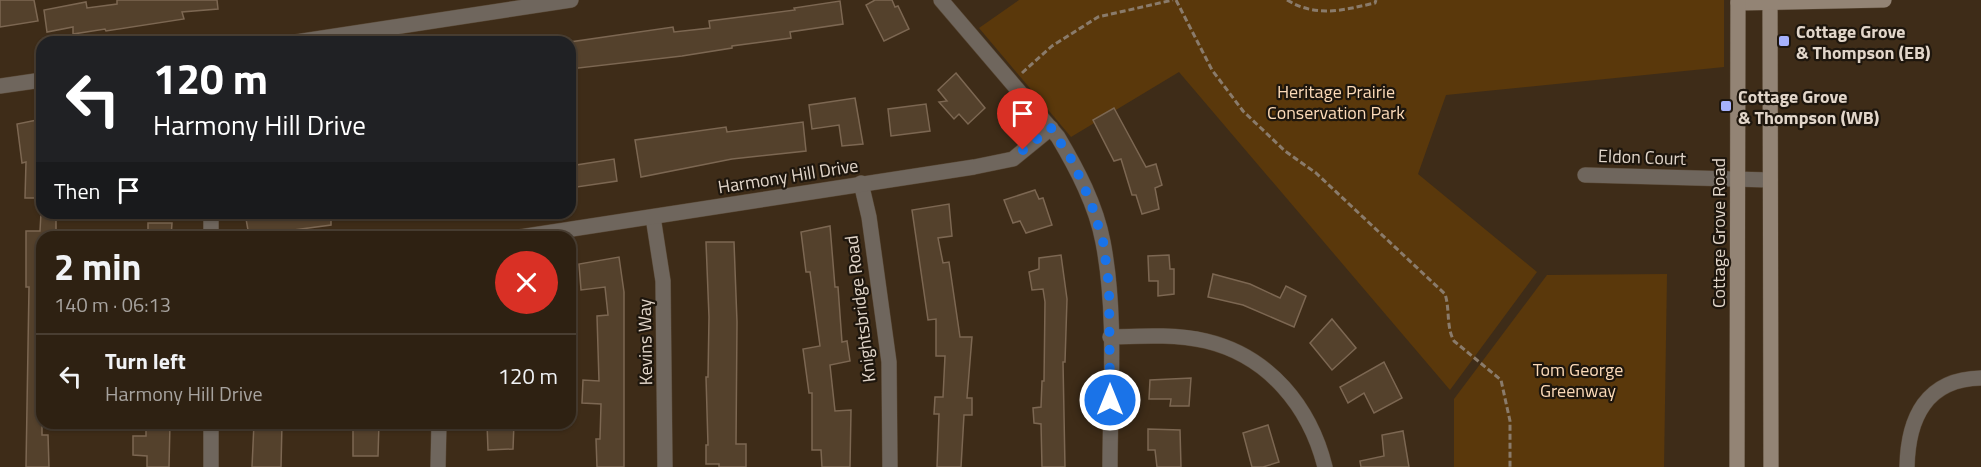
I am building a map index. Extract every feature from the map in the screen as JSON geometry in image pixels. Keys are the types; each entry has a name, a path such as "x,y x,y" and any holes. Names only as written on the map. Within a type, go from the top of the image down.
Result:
{"main road":[{"path":"1738,1 1884,0"},
{"name":"Cottage Grove Road","path":"1737,467 1738,1"},
{"path":"1770,1 1771,467"}],"street":[{"path":"335,36 572,0"},
{"path":"942,0 1051,128 1073,162 1091,203 1103,241 1109,286 1110,467"},
{"path":"0,86 36,81"},
{"name":"Harmony Hill Drive","path":"560,231 1013,159 1051,128"},
{"name":"Eldon Court","path":"1585,175 1770,180"},
{"name":"Knightsbridge Road","path":"861,183 890,362 890,467"},
{"name":"Kevins Way","path":"653,217 663,280 665,467"},
{"path":"1110,337 1154,336 1207,341 1257,362 1302,409 1319,442 1325,467"},
{"path":"1907,467 1907,444 1918,411 1924,403 1939,389 1957,380 1981,378"},
{"path":"211,429 211,467"},
{"path":"438,467 439,429"}],"path":[{"path":"1022,73 1052,46 1098,17 1174,0 1212,70 1243,111 1285,151 1316,173 1445,294 1449,307 1450,334 1454,341 1501,380 1510,421 1510,467"},
{"path":"1287,0 1302,9 1338,11 1375,3 1376,0"}],"green space":[{"name":"Heritage Prairie Conservation Park","path":"1019,0 1724,0 1724,67 1446,95 1418,174 1537,272 1450,390 1179,72 1071,137 979,28"},
{"name":"Tom George Greenway","path":"1667,274 1664,467 1454,467 1454,399 1547,275"}],"building":[{"path":"0,0 34,0 38,21 0,27"},
{"path":"117,0 217,0 218,9 182,12 184,19 106,31 105,29 73,34 73,27 47,32 44,10 86,2 87,8 117,4"},
{"path":"875,0 892,0 895,7 898,6 909,29 884,41 866,5"},
{"path":"840,1 843,24 790,32 791,38 732,46 732,48 576,68 576,41 673,27 674,32 710,28 709,21 795,10 794,8"},
{"path":"956,73 985,108 968,124 959,114 954,119 939,102 947,101 938,90"},
{"path":"855,98 863,144 842,146 839,125 812,129 809,105"},
{"path":"926,104 930,131 891,136 888,109"},
{"path":"1114,108 1146,167 1156,164 1162,185 1155,188 1159,209 1142,214 1136,195 1132,195 1121,159 1114,161 1093,120"},
{"path":"36,120 36,198 25,198 26,162 22,163 17,124"},
{"path":"803,122 806,151 732,159 641,177 635,140 726,127 727,132"},
{"path":"614,159 617,181 576,187 576,165"},
{"path":"1035,190 1039,199 1043,198 1052,225 1026,233 1020,221 1013,223 1004,200"},
{"path":"949,204 952,236 938,238 943,263 949,262 960,337 972,337 967,398 972,398 972,415 964,415 961,467 937,467 939,414 934,414 935,397 943,397 945,356 936,356 936,319 928,320 912,210"},
{"path":"41,219 56,219 56,231 40,231"},
{"path":"246,219 331,219 331,225 286,231 248,231"},
{"path":"148,223 172,223 171,231 148,231"},
{"path":"830,226 842,342 847,341 850,361 830,365 835,411 851,410 850,467 822,467 821,450 812,450 812,393 809,393 803,349 820,346 810,272 806,272 801,232"},
{"path":"26,231 36,231 36,429 42,429 42,435 48,435 49,467 26,467 29,287 26,287"},
{"path":"706,242 734,242 737,322 736,444 746,444 746,467 719,467 719,464 706,464 709,317"},
{"path":"1061,255 1067,299 1065,362 1063,362 1065,467 1042,467 1041,424 1034,423 1033,408 1041,407 1042,381 1044,381 1045,302 1043,289 1032,290 1029,272 1039,269 1039,258"},
{"path":"1169,255 1170,269 1174,269 1174,294 1158,296 1158,281 1149,281 1148,256"},
{"path":"619,257 624,292 624,467 597,467 596,439 600,439 601,404 582,403 583,380 599,381 597,316 608,315 605,287 581,290 579,264"},
{"path":"1213,274 1250,284 1280,298 1286,286 1306,296 1294,327 1243,305 1208,297"},
{"path":"1332,319 1356,348 1332,370 1310,343"},
{"path":"1384,362 1402,398 1374,413 1364,393 1348,403 1340,387"},
{"path":"1191,378 1189,406 1170,406 1171,399 1149,399 1150,380"},
{"path":"1268,425 1279,462 1263,467 1252,467 1243,433"},
{"path":"146,429 170,429 169,467 147,467 147,456 133,455 133,436 146,436"},
{"path":"254,429 282,429 281,467 252,467"},
{"path":"353,429 379,429 378,456 353,456"},
{"path":"487,429 514,429 513,449 488,450"},
{"path":"1148,429 1180,430 1181,467 1157,467 1155,450 1148,450"},
{"path":"1403,431 1409,467 1361,467 1360,461 1384,456 1382,435"}],"place":[{"name":"Cottage Grove & Thompson (EB)","path":"1784,41"},
{"name":"Cottage Grove & Thompson (WB)","path":"1726,106"}],"route":[{"path":"1023,150 1051,128 1073,162 1091,203 1103,241 1109,286 1110,400"}]}
